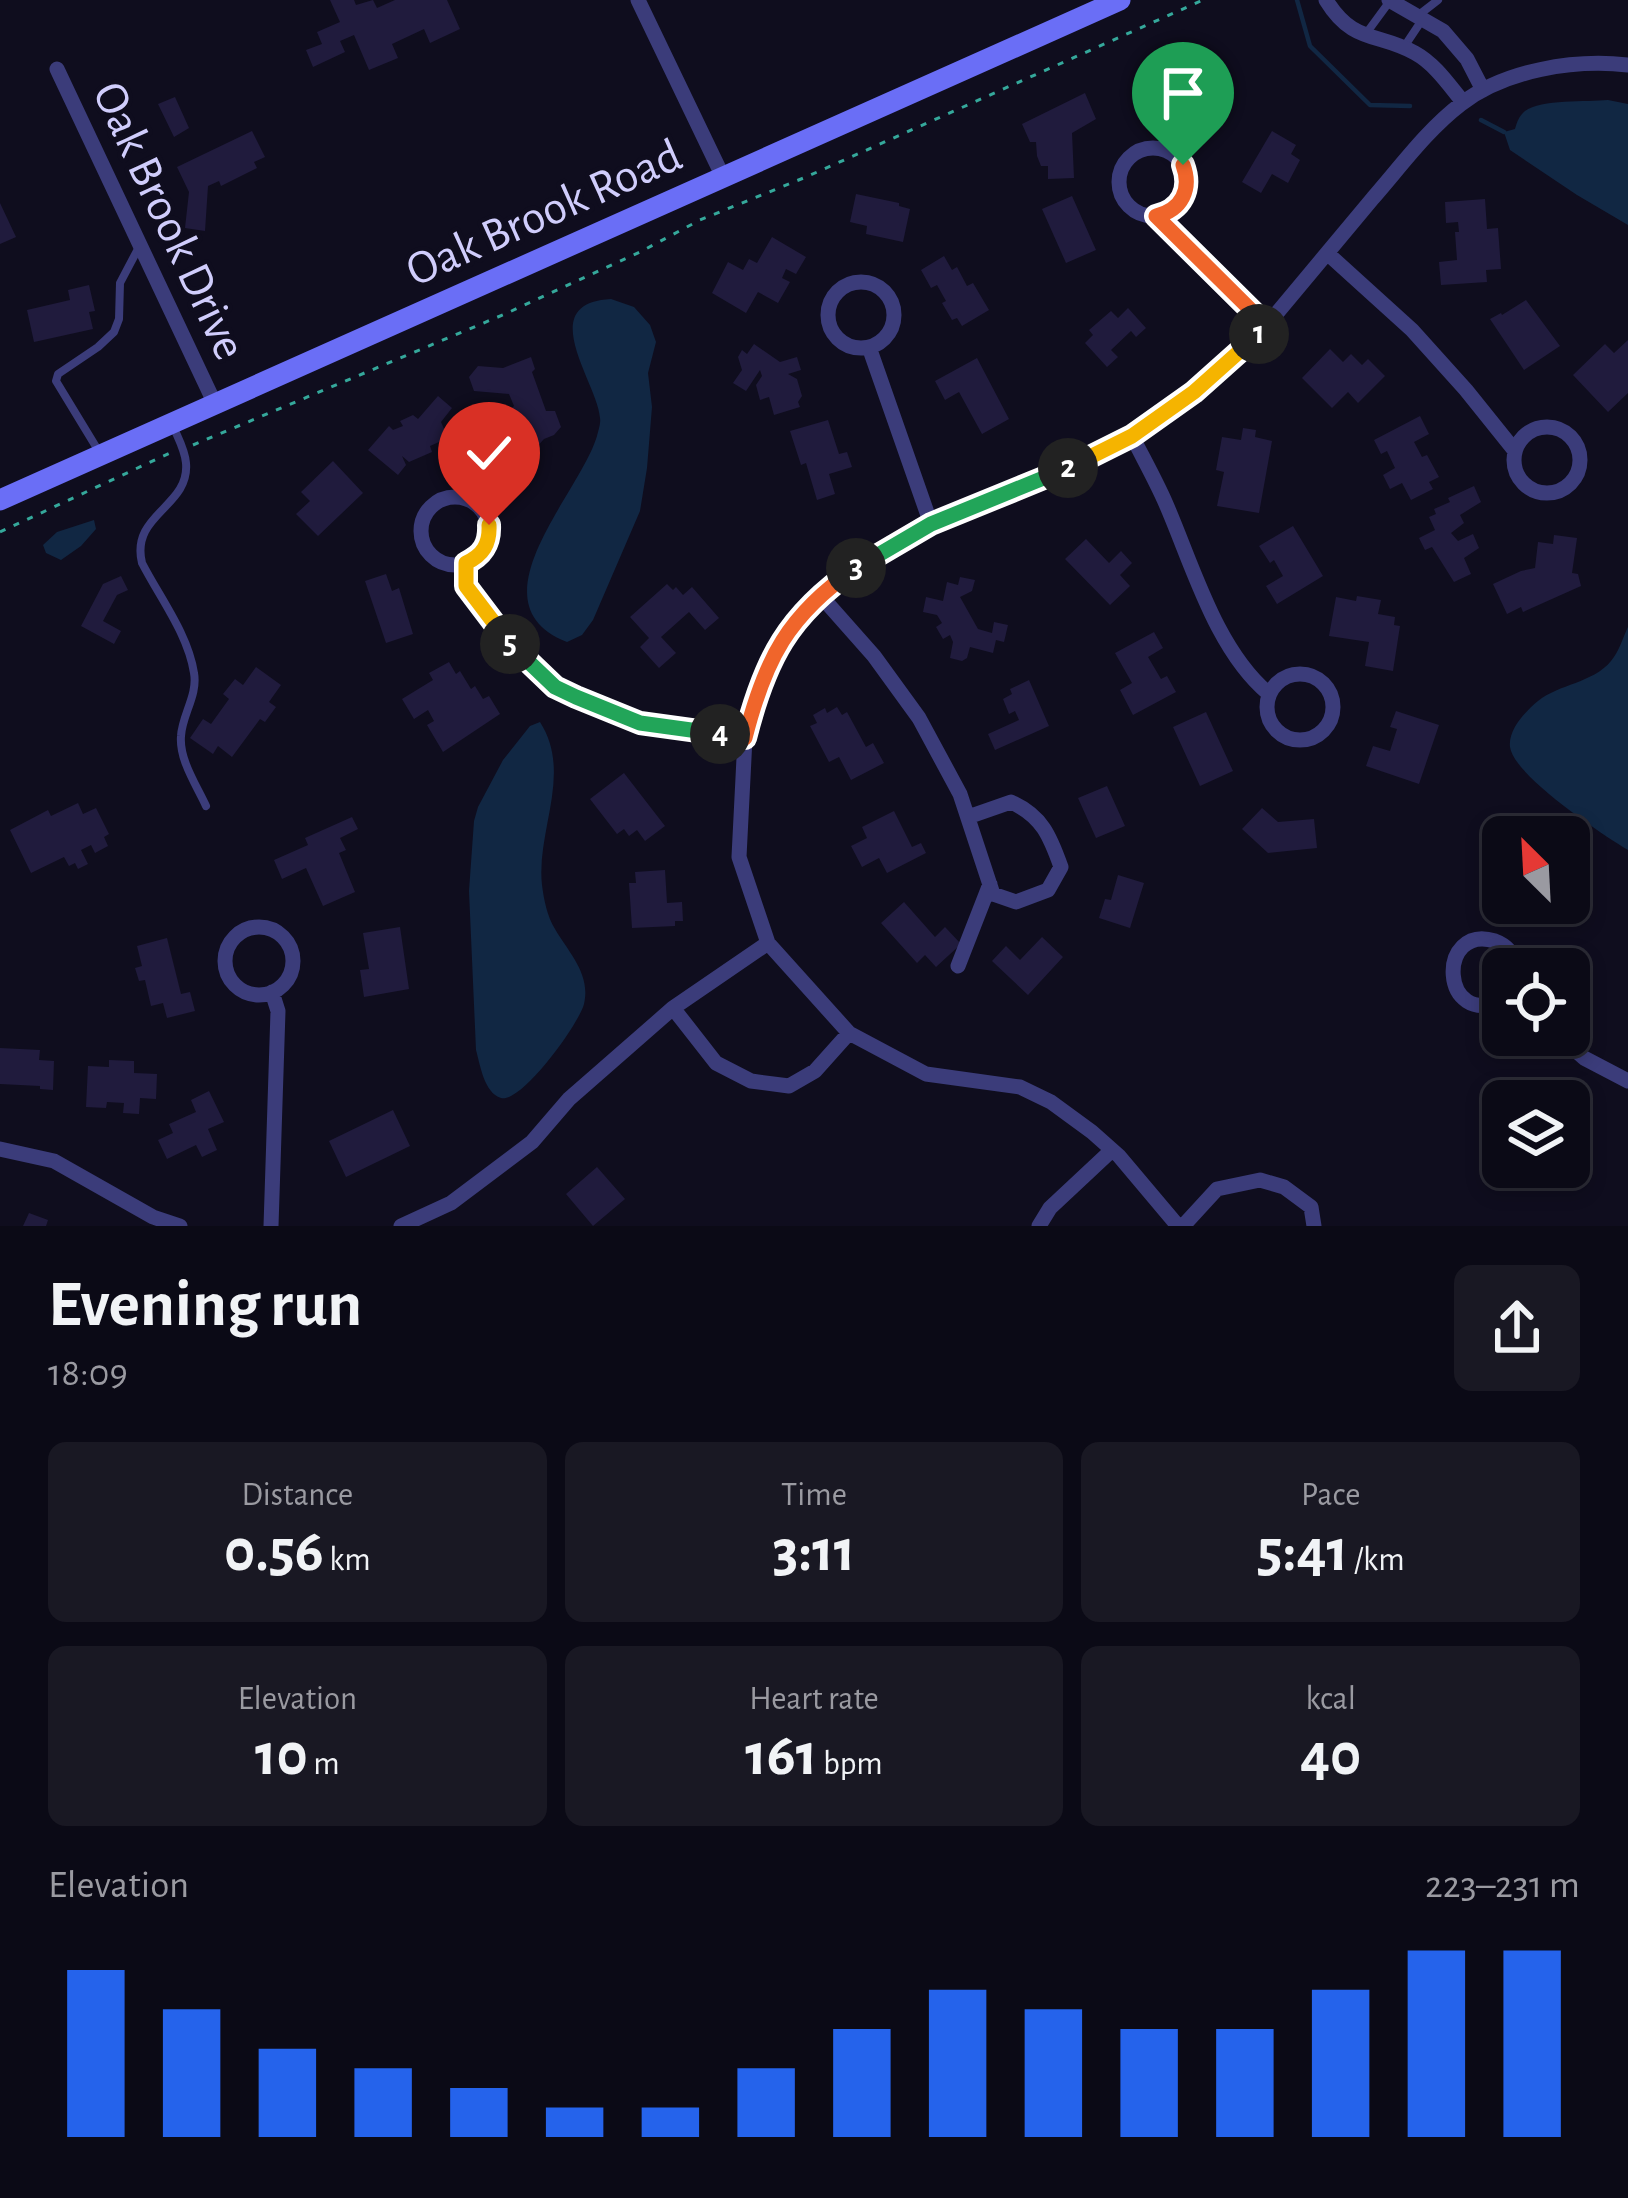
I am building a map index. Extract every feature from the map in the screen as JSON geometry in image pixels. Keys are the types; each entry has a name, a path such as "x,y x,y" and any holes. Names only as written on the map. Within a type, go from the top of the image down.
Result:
{"main road":[{"name":"Oak Brook Road","path":"0,500 1120,0"}],"street":[{"path":"638,0 723,177"},
{"path":"1326,0 1355,33 1417,54 1463,102"},
{"path":"1390,1 1443,31 1467,59 1483,90"},
{"path":"1314,1226 1311,1207 1284,1187 1260,1180 1217,1189 1180,1226 1112,1150 1051,1102 1020,1088 926,1073 849,1033 768,943 739,857 745,738 756,694 771,657 799,616 875,555 931,524 1053,475 1132,436 1194,392 1267,326 1430,131 1463,102 1526,74 1568,65 1628,65"},
{"name":"Oak Brook Drive","path":"57,69 215,404"},
{"path":"1156,216 1177,207 1184,198 1186,176 1175,157 1155,148 1134,154 1122,169 1120,189 1129,206 1156,216 1267,326"},
{"path":"1327,253 1412,330 1466,389 1515,451 1521,480 1538,491 1559,490 1576,476 1580,465 1576,443 1559,429 1537,428 1527,433 1515,451"},
{"path":"852,283 873,284 889,296 893,306 887,336 869,346 847,344 831,328 834,296 852,283"},
{"path":"869,346 931,524"},
{"path":"1132,436 1218,625 1252,680 1269,694"},
{"path":"464,497 486,516 487,544 466,563 442,563 425,548 421,525 433,504 443,498 464,497"},
{"path":"466,563 466,586 515,651 555,687 640,723 745,738"},
{"path":"820,596 874,656 919,718 961,794 968,817 993,894 1016,902 1048,890 1061,867 1050,836 1029,810 1011,802 968,817"},
{"path":"1315,677 1330,692 1330,723 1313,737 1291,739 1273,727 1268,716 1269,694 1283,678 1315,677"},
{"path":"958,966 990,884"},
{"path":"253,926 274,930 290,946 293,968 272,992 249,994 230,981 225,970 226,948 253,926"},
{"path":"1482,1005 1464,999 1453,981 1454,961 1468,944 1490,940 1506,948"},
{"path":"401,1226 451,1203 532,1142 569,1099 673,1008 768,943"},
{"path":"271,1226 278,1011 272,992"},
{"path":"673,1008 716,1063 751,1082 789,1085 815,1070 849,1033"},
{"path":"1581,1056 1628,1081"},
{"path":"0,1149 54,1161 153,1217 180,1226"},
{"path":"1039,1226 1050,1208 1112,1150"}],"lane":[{"path":"1403,49 1420,17 1438,0"},
{"path":"1364,36 1390,1"},
{"path":"101,454 56,381 58,374 114,332 120,283 140,245"},
{"path":"172,423 187,465 184,482 145,530 139,552 194,669 195,684 180,734 182,752 206,806"}],"path":[{"path":"0,532 183,449 505,314 700,220 1203,0"}],"water":[{"path":"1608,100 1628,104 1628,225 1510,150 1504,132 1515,129 1521,115 1532,107"},
{"path":"611,299 634,307 650,325 656,342 648,373 652,407 647,468 640,511 593,620 582,635 567,642 539,624 528,602 529,575 600,425 597,403 576,347 576,314 588,304"},
{"path":"94,520 96,529 61,560 46,553 43,545 57,532"},
{"path":"1628,627 1628,850 1590,825 1590,816 1577,816 1542,788 1510,747 1515,727 1528,710 1546,695 1604,668"},
{"path":"540,722 549,742 554,782 542,885 552,924 582,973 584,1004 548,1061 522,1089 501,1098 487,1084 476,1050 469,891 474,821 503,760 530,726"}],"building":[{"path":"330,0 354,0 356,5 373,0 377,8 395,0 447,0 460,29 430,43 424,29 392,44 398,58 369,70 354,35 340,41 345,52 313,67 306,50 322,44 317,32 340,22"},
{"path":"1179,50 1228,77 1210,120 1189,110 1192,102 1178,96 1184,83 1168,76"},
{"path":"1085,93 1096,119 1072,133 1074,178 1048,179 1048,166 1041,166 1036,142 1030,142 1022,124"},
{"path":"175,97 189,128 174,137 158,104"},
{"path":"252,131 265,157 254,162 257,168 221,186 219,181 208,186 205,231 185,228 189,192 177,167"},
{"path":"1272,131 1296,145 1291,154 1300,160 1288,183 1272,174 1261,193 1242,182"},
{"path":"856,194 910,209 903,242 866,234 867,226 850,222"},
{"path":"1072,196 1096,250 1066,263 1042,209"},
{"path":"1485,199 1487,229 1498,228 1501,269 1486,270 1487,282 1441,285 1439,262 1457,260 1455,232 1459,232 1458,222 1446,223 1445,202"},
{"path":"0,203 16,237 0,244"},
{"path":"772,237 806,257 796,274 786,269 782,278 790,282 778,303 758,292 746,313 712,293 728,262 743,270 749,259 757,263"},
{"path":"944,256 952,270 957,267 967,286 973,283 989,310 962,326 957,318 952,320 937,285 931,288 921,270"},
{"path":"89,285 95,311 89,312 93,329 34,342 27,310 70,300 68,290"},
{"path":"1526,300 1560,346 1524,370 1490,319"},
{"path":"1128,308 1146,328 1136,337 1131,331 1111,350 1118,357 1107,367 1085,343 1093,335 1089,330 1111,311 1118,318"},
{"path":"1628,340 1628,393 1608,412 1573,375 1605,344 1614,353"},
{"path":"754,344 780,362 797,357 801,370 788,374 797,379 800,407 774,415 769,397 760,400 756,385 760,370 746,391 733,383 742,370 738,357"},
{"path":"1330,349 1343,362 1351,354 1362,365 1368,359 1385,376 1358,403 1348,392 1332,408 1302,378"},
{"path":"531,357 546,411 555,411 561,427 524,461 509,460 509,433 500,418 514,406 509,394 474,391 469,377 478,366 503,368"},
{"path":"977,358 1009,419 982,434 959,392 945,400 935,381"},
{"path":"438,396 452,408 441,422 448,438 409,462 402,456 406,465 398,475 368,450 389,426 393,430 403,426 400,421 413,415 418,419"},
{"path":"1420,416 1429,434 1414,442 1439,477 1429,482 1433,489 1411,500 1402,483 1390,489 1383,475 1395,468 1387,451 1381,454 1374,440"},
{"path":"828,420 839,454 847,452 852,467 829,474 835,494 817,500 790,431"},
{"path":"1243,428 1272,441 1259,513 1217,506 1224,472 1216,470 1222,437 1241,440"},
{"path":"333,461 363,493 318,536 296,514 310,501 301,492"},
{"path":"1474,486 1481,502 1460,515 1464,523 1451,533 1458,541 1473,534 1479,548 1464,558 1471,574 1454,582 1432,547 1425,550 1419,538 1435,530 1429,517 1436,514 1434,509"},
{"path":"1293,526 1323,576 1277,604 1266,586 1283,576 1259,546"},
{"path":"1554,535 1577,538 1572,573 1578,574 1581,586 1523,612 1521,607 1507,614 1493,584 1535,568 1538,542 1553,544"},
{"path":"1086,539 1109,563 1121,551 1132,563 1120,575 1130,586 1110,605 1065,559"},
{"path":"386,574 392,591 399,588 413,634 386,643 365,581"},
{"path":"121,576 128,590 117,595 103,621 121,631 114,644 81,626 103,584"},
{"path":"960,577 975,580 972,591 960,597 978,629 992,633 994,622 1008,625 1004,642 996,640 993,653 970,647 962,661 950,658 953,642 950,635 943,639 936,627 942,623 937,615 923,612 926,597 943,601 947,582 958,585"},
{"path":"667,584 683,595 692,587 719,618 705,630 689,612 661,637 676,653 659,668 640,647 649,638 630,617"},
{"path":"1357,596 1381,600 1378,614 1395,617 1394,625 1400,626 1393,671 1365,666 1369,642 1329,636 1336,597 1356,601"},
{"path":"1154,632 1163,648 1148,657 1176,692 1133,715 1120,690 1132,683 1115,653"},
{"path":"449,662 471,689 475,686 483,699 489,696 500,714 443,752 427,725 434,721 428,710 414,719 402,699 433,680 429,673"},
{"path":"256,667 281,685 269,702 276,707 265,722 260,719 232,757 218,746 213,754 190,738 203,719 211,724 229,699 223,694 235,679 243,685"},
{"path":"1029,680 1049,726 995,750 988,734 1019,720 1015,711 1009,714 1003,699 1012,694 1010,689"},
{"path":"837,707 842,715 847,712 866,747 873,743 884,763 851,780 839,757 829,762 810,726 817,723 813,715"},
{"path":"1396,711 1439,725 1419,784 1366,766 1373,746 1390,751 1397,729 1390,727"},
{"path":"1206,712 1233,771 1200,786 1173,727"},
{"path":"624,773 665,826 645,841 637,830 629,836 624,829 617,834 590,799"},
{"path":"1107,786 1125,826 1096,838 1078,798"},
{"path":"78,803 83,814 96,808 109,834 104,837 108,846 95,853 91,845 81,850 88,864 78,869 64,857 31,873 10,830 48,810 51,816"},
{"path":"1262,808 1278,822 1314,819 1317,848 1268,853 1242,829"},
{"path":"894,811 912,847 921,843 926,853 887,873 879,858 862,867 851,846 867,838 862,827"},
{"path":"352,817 358,829 340,838 346,850 339,853 355,892 323,906 306,868 282,879 274,860 308,845 305,838"},
{"path":"665,870 667,903 682,902 683,921 675,921 675,926 632,928 629,883 636,883 635,872"},
{"path":"1118,875 1144,883 1130,928 1099,918 1105,899 1111,900"},
{"path":"904,902 935,937 945,927 961,944 936,967 925,955 917,963 881,923"},
{"path":"400,927 409,989 364,997 360,970 369,969 363,933"},
{"path":"1042,937 1063,957 1028,995 992,961 1006,946 1020,960"},
{"path":"167,938 181,994 190,992 195,1011 167,1018 163,1003 151,1006 145,980 139,981 135,968 142,966 137,946"},
{"path":"0,1048 40,1050 39,1060 54,1061 53,1090 0,1084"},
{"path":"109,1060 134,1061 134,1073 157,1074 156,1099 140,1098 139,1114 123,1113 124,1103 86,1107 88,1066 109,1067"},
{"path":"209,1091 224,1122 208,1129 217,1150 202,1157 196,1145 167,1159 158,1140 173,1133 169,1124 196,1112 191,1100"},
{"path":"393,1110 410,1146 346,1177 329,1141"},
{"path":"597,1167 625,1199 593,1226 566,1194"},
{"path":"29,1213 48,1220 46,1226 23,1226"}],"waterway":[{"path":"1297,0 1310,46 1370,105 1410,106"},
{"path":"1481,120 1504,132"}],"route":[{"path":"489,525 482,553 466,563 466,586 515,651 555,687 640,723 745,738 771,657 799,616 830,586 931,524 1124,441 1194,392 1267,326 1156,216 1177,207 1184,198 1183,165"}]}
